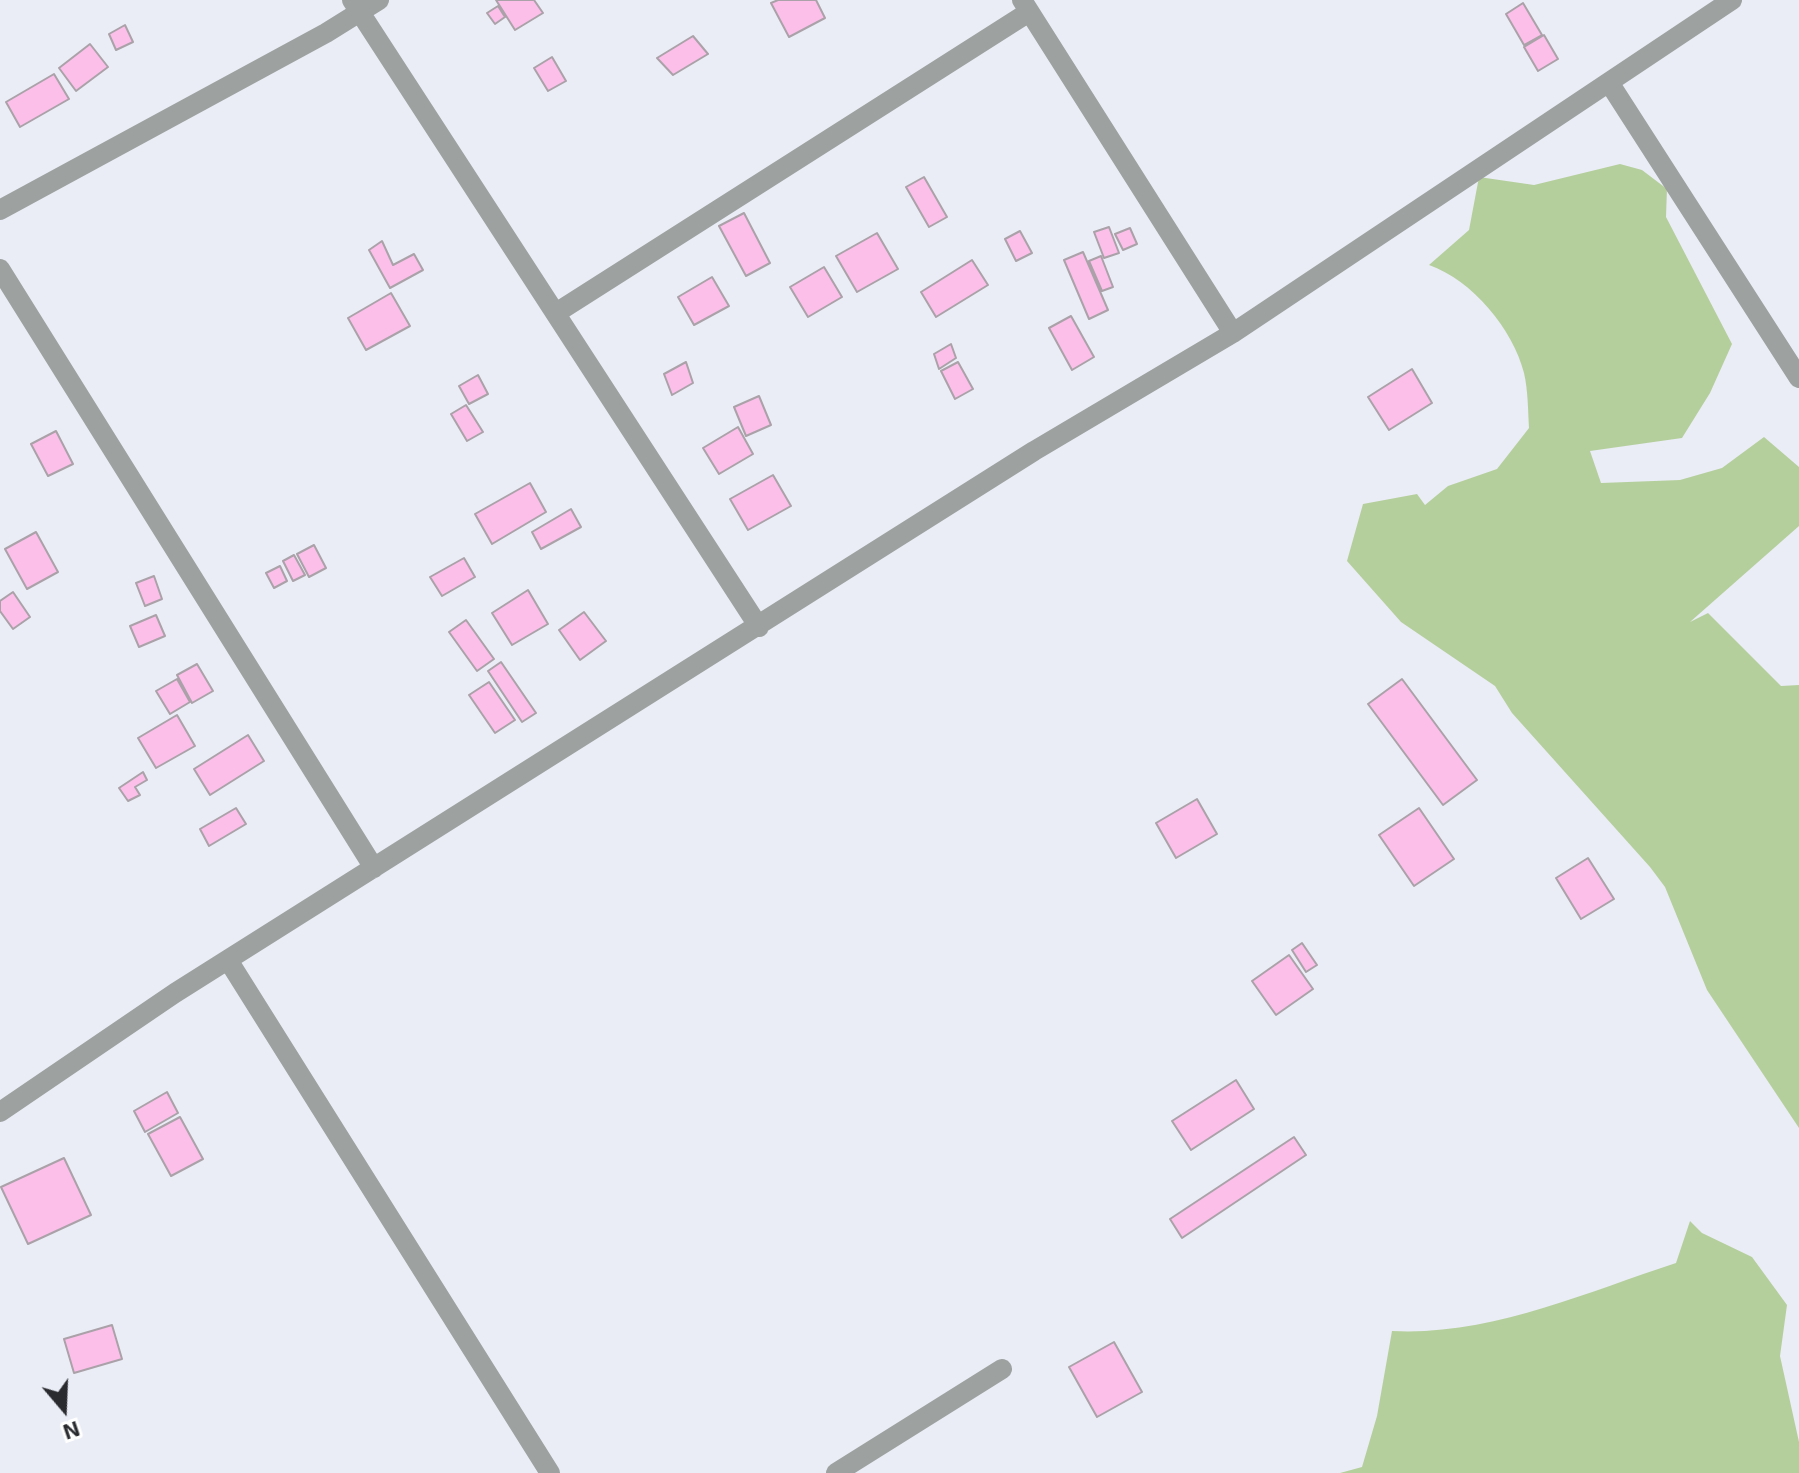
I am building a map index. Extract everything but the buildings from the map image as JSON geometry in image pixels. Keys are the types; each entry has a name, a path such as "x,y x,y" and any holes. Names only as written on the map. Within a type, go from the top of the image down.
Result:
{"street":[{"path":"0,210 326,33 356,6 379,0"},
{"path":"0,1112 228,960 1034,451 1233,333 1732,0"},
{"path":"356,6 759,627"},
{"path":"556,313 1026,6 1233,333"},
{"path":"1610,84 1799,378"},
{"path":"0,269 374,868"},
{"path":"228,960 550,1473"},
{"path":"836,1473 1002,1369"}],"green space":[{"path":"1620,164 1642,170 1667,189 1666,217 1732,344 1710,393 1682,438 1590,451 1601,483 1680,480 1722,468 1764,437 1799,467 1799,526 1690,622 1708,613 1781,686 1799,685 1799,1128 1707,990 1665,887 1650,867 1512,713 1495,686 1401,622 1347,561 1363,504 1417,494 1425,505 1448,486 1497,469 1529,428 1524,373 1511,340 1475,294 1445,272 1429,265 1469,230 1479,177 1534,185"},
{"path":"1690,1221 1702,1233 1752,1257 1787,1305 1780,1356 1799,1442 1799,1473 1340,1473 1362,1467 1377,1416 1392,1331 1429,1331 1501,1320 1676,1263"}]}
